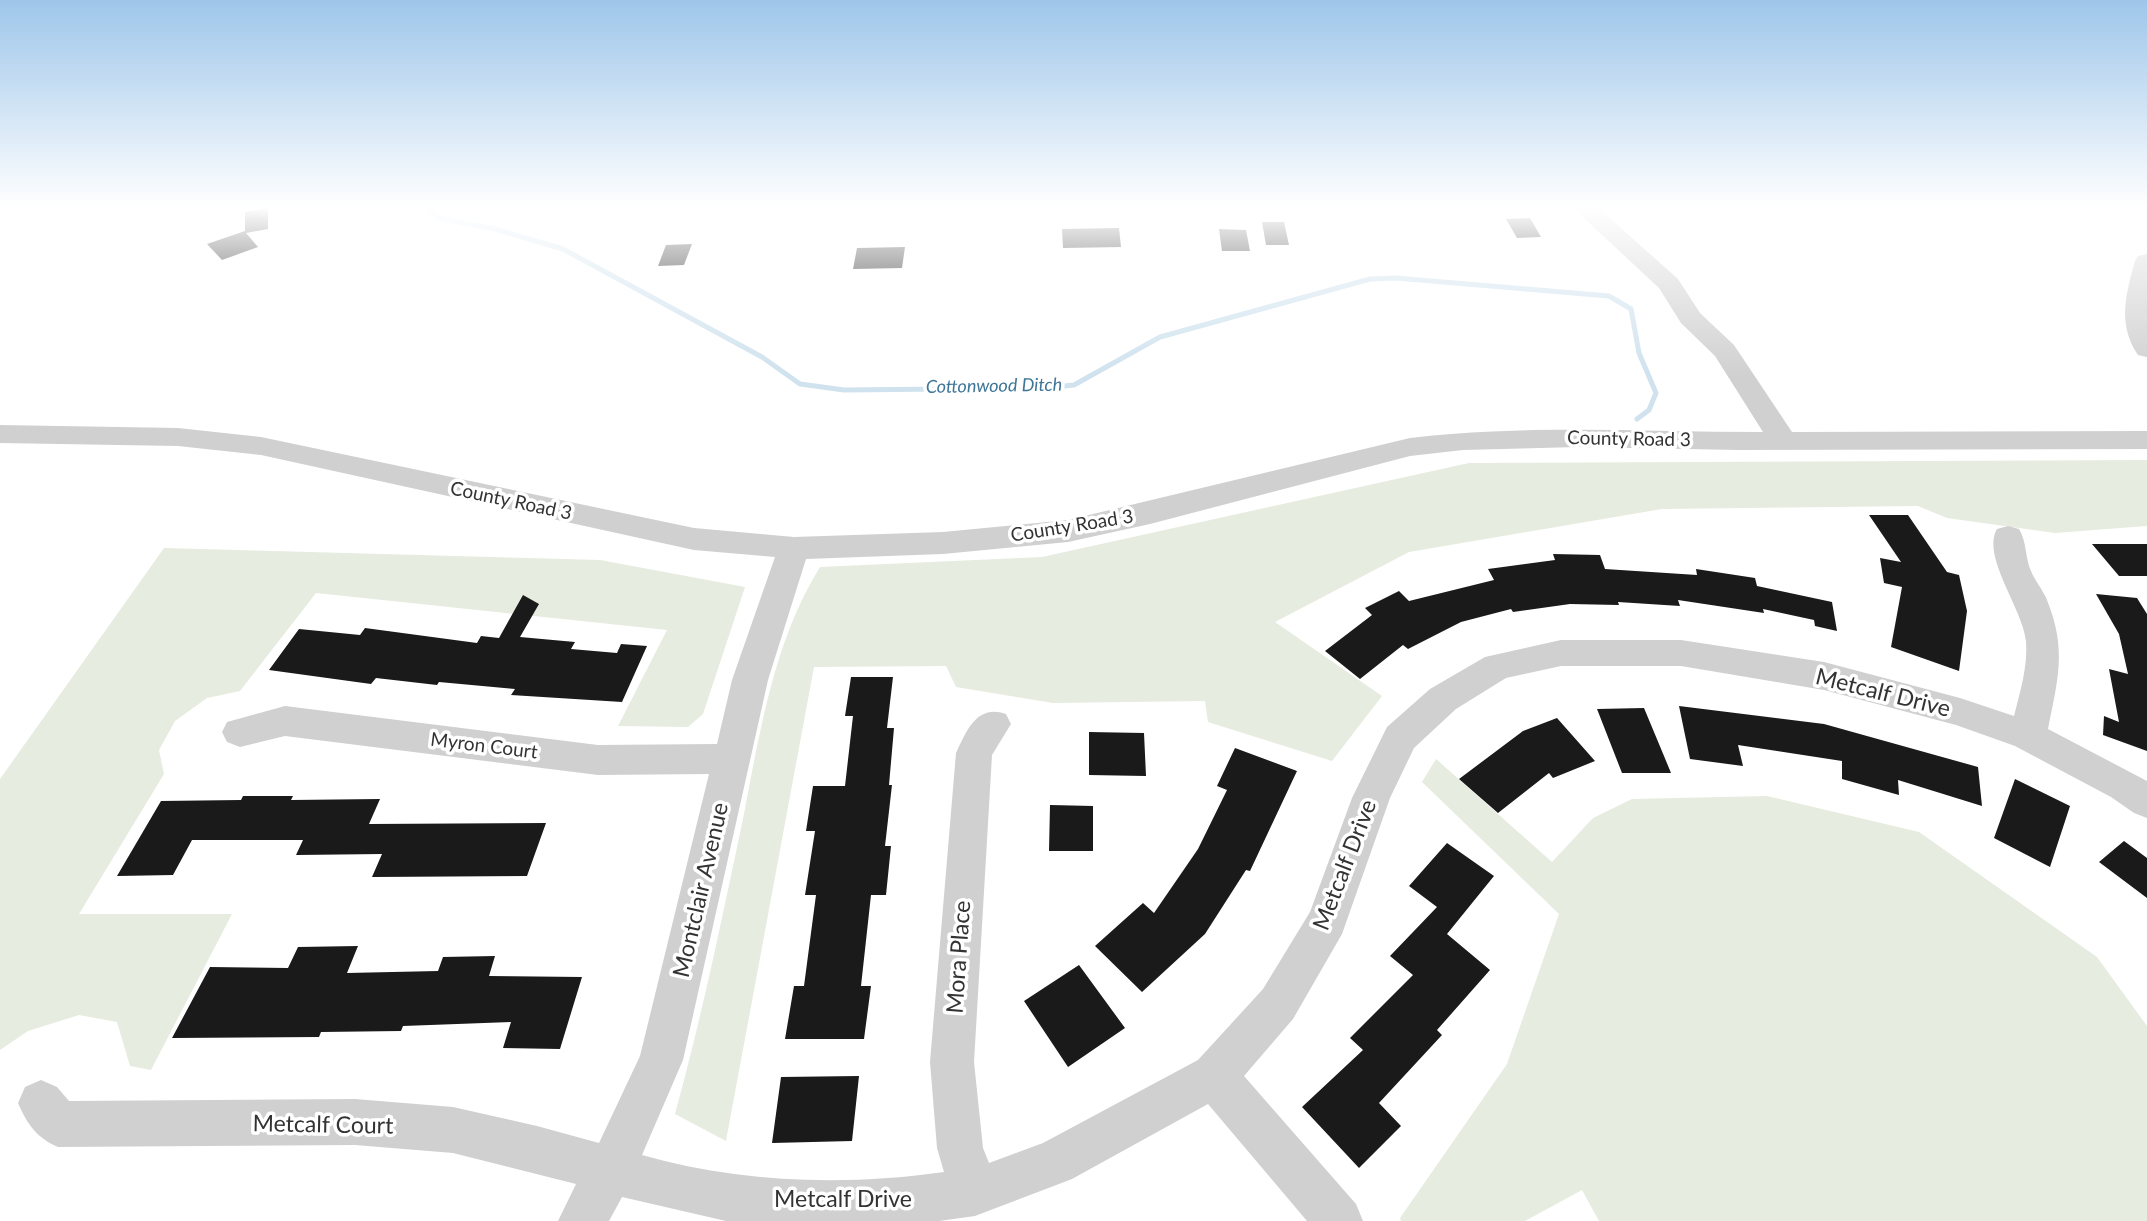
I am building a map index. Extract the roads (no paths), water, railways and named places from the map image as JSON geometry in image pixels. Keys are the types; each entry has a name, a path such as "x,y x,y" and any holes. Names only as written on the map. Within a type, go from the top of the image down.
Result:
{"street":[{"path":"1644,262 1669,284 1690,318 1700,351 1770,440"},
{"path":"2147,262 2135,320 2138,334 2147,349"},
{"name":"County Road 3","path":"0,434 178,437 261,446 694,539 794,548 943,543 1068,531 1410,447 1463,441 1578,438 2147,440"},
{"path":"2008,537 2014,571 2030,598 2043,640 2042,672 2028,736"},
{"name":"Montclair Avenue","path":"582,1221 611,1170 661,1060 750,680 794,548"},
{"name":"Metcalf Drive","path":"611,1170 651,1182 742,1200 888,1204 975,1192 1055,1162 1214,1076 1278,1004 1327,921 1371,798 1400,738 1443,699 1497,667 1561,653 1681,653 1824,676 1960,712 2028,736 2124,786 2147,802"},
{"name":"Myron Court","path":"240,732 285,721 598,760 730,760"},
{"name":"Mora Place","path":"975,1192 960,1148 952,1062 974,753 993,724"},
{"path":"1214,1076 1339,1221"},
{"name":"Metcalf Court","path":"41,1103 58,1124 355,1122 453,1130 537,1149 611,1170"}],"waterway":[{"name":"Cottonwood Ditch","path":"587,262 762,357 800,384 844,390 1045,388 1074,385 1160,337 1370,279 1396,278 1609,296 1631,309 1639,353 1656,393 1649,410 1637,419"}]}
